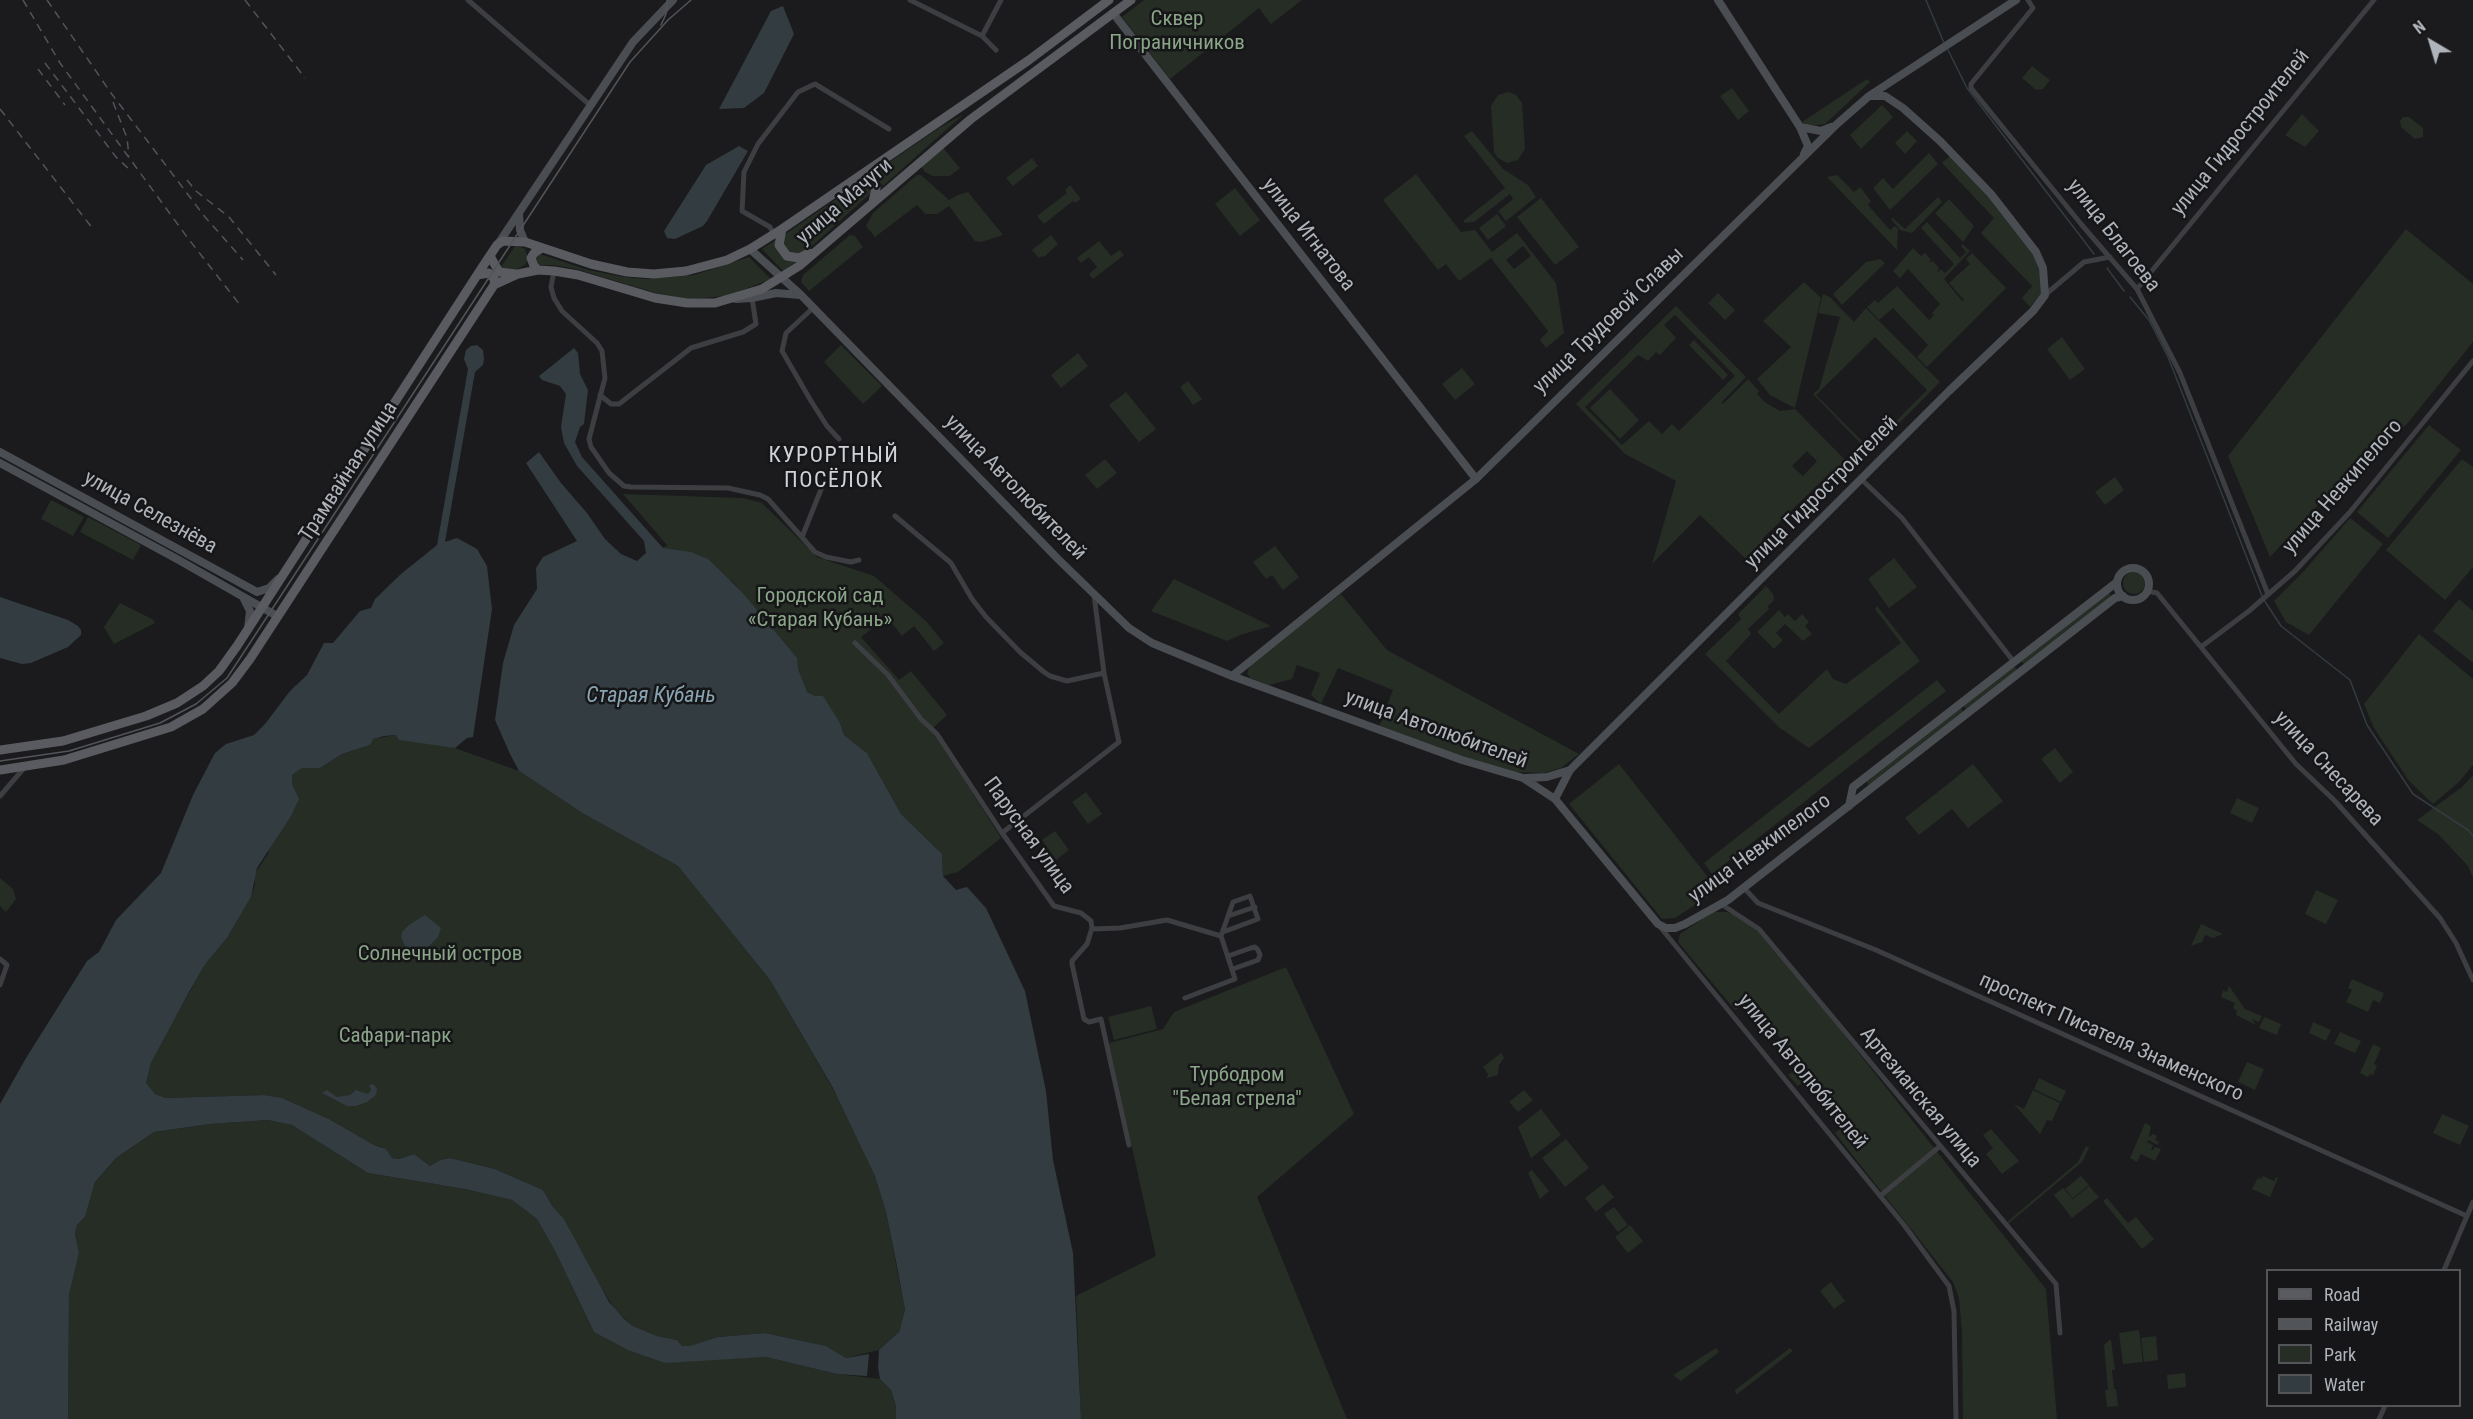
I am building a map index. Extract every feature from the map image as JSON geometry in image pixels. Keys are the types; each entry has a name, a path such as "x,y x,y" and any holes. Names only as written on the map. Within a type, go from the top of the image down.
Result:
{"main road":[{"name":"улица Мачуги","path":"497,245 508,240 525,242 600,266 627,272 654,274 686,271 727,260 778,232 1029,60 1109,0"},
{"name":"улица Мачуги","path":"494,285 518,274 538,270 578,275 655,298 687,303 715,303 762,289 799,266 971,119 1131,0"},
{"path":"844,187 870,179 876,188 873,202"},
{"path":"778,232 779,245 787,256 793,258 800,258 826,243"},
{"name":"Трамвайная улица","path":"0,750 63,741 146,716 177,703 203,686 227,660 497,245"},
{"path":"538,270 531,258 542,248"},
{"path":"490,256 499,272 510,275 518,274"},
{"path":"477,275 489,273 493,276 494,285"},
{"name":"Трамвайная улица","path":"0,770 93,752 171,727 217,698 242,671 494,285"},
{"path":"22,748 26,766"}],"street":[{"path":"468,0 590,105"},
{"path":"910,0 982,36 996,50"},
{"path":"982,36 1001,0"},
{"path":"1719,0 1800,127 1808,146 1800,159"},
{"name":"улица Трудовой Славы","path":"1232,676 1476,478 1800,159 1869,96 2016,0"},
{"name":"улица Благоева","path":"2028,0 2033,8 1970,86 2081,225 2137,289 2180,373 2267,595"},
{"name":"улица Гидростроителей","path":"2137,289 2374,0"},
{"name":"Трамвайная улица","path":"497,245 633,42 674,1"},
{"name":"улица Игнатова","path":"1113,14 1476,478"},
{"path":"778,232 742,211 744,172 758,144 798,92 815,84 889,129"},
{"path":"1869,96 1885,96 1903,108 1940,141 1990,194 2036,252 2043,268 2045,296"},
{"path":"1800,127 1821,131 1837,124"},
{"path":"519,214 520,230 525,242"},
{"name":"улица Автолюбителей","path":"750,249 801,295 1129,628 1152,642 1232,676 1470,763 1523,778 1555,799 1937,1267 1949,1286 1954,1311 1956,1419"},
{"name":"улица Гидростроителей","path":"1555,799 1570,770 2033,311 2045,296 2084,262 2108,257"},
{"path":"734,299 776,293 801,295 793,277 799,266"},
{"path":"554,271 551,287 554,298 562,311 597,343 602,351 605,378 589,440 591,447 609,473 624,486 728,488 747,491 768,499 815,552 826,557 851,562 859,560"},
{"path":"600,395 611,404 619,404 691,348 743,332 756,324 752,298"},
{"path":"813,308 786,333 782,351 827,426 839,439"},
{"name":"улица Невкипелого","path":"2200,646 2208,643 2295,571 2350,512 2473,361"},
{"name":"улица Селезнёва","path":"0,452 257,592 268,588 281,577"},
{"name":"улица Селезнёва","path":"0,464 241,594 277,616"},
{"path":"1862,479 1902,518 2023,671"},
{"path":"802,537 824,482"},
{"path":"895,516 951,563 972,599 986,617 1020,652 1044,672 1067,681 1104,673"},
{"path":"2138,569 2148,578 2147,591 2138,599 2130,599 2118,590 2117,582 2124,571 2138,569"},
{"name":"улица Невкипелого","path":"1849,807 1853,787 2117,582"},
{"name":"улица Снесарева","path":"2147,591 2157,593 2296,764 2334,800 2440,918 2456,943 2473,980"},
{"path":"241,594 250,611 248,628"},
{"path":"1002,832 1119,742 1104,673 1094,595"},
{"name":"улица Невкипелого","path":"1658,924 1675,928 1694,920 1744,888 2115,598 2123,596"},
{"name":"Парусная улица","path":"855,643 888,675 921,719 937,734 1054,906 1081,913 1091,921 1092,928"},
{"path":"0,796 26,766"},
{"path":"1523,778 1547,777 1570,770"},
{"path":"1865,777 1865,784 1873,788"},
{"name":"проспект Писателя Знаменского","path":"1744,888 1758,903 1876,950 2467,1216"},
{"path":"1129,1145 1101,1019 1089,1022 1084,1019 1072,961 1083,951 1092,928 1120,928 1167,920 1222,934 1258,919 1250,897 1246,896 1233,902 1222,934 1235,979 1185,998"},
{"name":"Артезианская улица","path":"1721,904 1759,929 2056,1284 2060,1333"},
{"path":"1228,916 1255,907"},
{"path":"1228,957 1255,947 1258,950 1260,956 1258,960 1233,969"},
{"path":"0,959 7,965 0,985"},
{"path":"1880,1196 1940,1147"},
{"path":"2444,1269 2473,1202"}],"green space":[{"name":"Сквер Пограничников","path":"1144,0 1302,0 1271,24 1259,8 1170,79 1122,17"},
{"path":"2032,66 2050,80 2043,89 2036,90 2022,78"},
{"path":"1867,79 1870,82 1825,124 1809,126 1802,122"},
{"path":"1732,88 1749,111 1738,120 1720,96"},
{"path":"1509,92 1516,95 1522,103 1525,149 1518,160 1507,163 1498,158 1494,152 1491,106 1498,95"},
{"path":"1882,105 1893,117 1861,149 1850,135"},
{"path":"964,114 883,186 872,174 939,128"},
{"path":"2302,114 2319,131 2305,147 2285,135"},
{"path":"2403,117 2409,117 2423,128 2423,137 2415,139 2401,127 2400,121"},
{"path":"1472,131 1503,169 1528,185 1536,197 1506,221 1498,211 1513,199 1510,194 1474,222 1465,223 1463,221 1505,188 1464,136"},
{"path":"1907,131 1917,141 1905,154 1895,143"},
{"path":"944,149 960,168 950,176 933,176 925,172 921,166"},
{"path":"1929,153 1938,164 1890,210 1873,188 1883,178 1893,189"},
{"path":"1952,154 2009,219 2040,262 2044,291 2030,307 2022,298 2032,286 1981,233 1994,218 1942,163"},
{"path":"1032,158 1038,166 1013,186 1006,178"},
{"path":"1416,174 1461,232 1475,230 1492,252 1517,233 1556,283 1564,333 1546,348 1540,340 1548,331 1491,258 1459,281 1446,264 1438,270 1383,200","holes":["1523,246 1531,256 1514,269 1506,260"]},
{"path":"917,175 921,175 949,200 968,192 1003,235 981,242 975,241 949,206 937,214 925,214 917,205 875,237 866,226 873,213"},
{"path":"1837,175 1854,192 1860,187 1871,201 1868,205 1890,230 1895,226 1898,229 1897,250 1827,177"},
{"path":"868,183 872,186 871,193 803,254 793,254 786,250 783,245 784,235 858,184"},
{"path":"1070,185 1081,199 1075,203 1073,201 1044,224 1037,216 1067,193 1065,190"},
{"path":"1235,188 1260,220 1240,236 1215,204"},
{"path":"1938,197 1942,202 1912,233 1900,230 1891,219 1893,218 1905,229"},
{"path":"1541,198 1579,247 1555,265 1517,217"},
{"path":"1949,199 1974,226 1963,242 1935,213"},
{"path":"1497,214 1506,226 1488,240 1479,228"},
{"path":"1927,222 1960,258 1966,252 1961,246 1963,244 1970,251 1944,279 1962,301 1964,300 1949,283 1970,264 1966,259 1972,253 2006,288 1927,367 1917,357 1928,345 1893,308 1879,320 1867,307 1875,300 1878,303 1897,286 1929,320 1934,315 1932,313 1940,304 1908,269 1900,278 1893,271 1913,248 1921,256 1925,253 1931,260 1928,263 1933,261 1939,268 1937,273 1941,269 1945,273 1954,264 1921,228"},
{"path":"2406,229 2473,284 2473,342 2407,424 2354,466 2270,557 2228,456"},
{"path":"850,235 855,236 863,247 809,291 801,282 803,275"},
{"path":"1051,235 1058,244 1044,257 1039,258 1032,250"},
{"path":"777,239 797,261 783,271 762,249"},
{"path":"1099,241 1111,256 1120,250 1124,255 1093,279 1089,274 1097,267 1089,257 1081,263 1077,258"},
{"path":"516,245 525,249 528,258 526,264 514,271 500,268"},
{"path":"537,253 588,270 646,279 694,275 749,257 771,279 727,296 688,299 656,293 576,269 536,265"},
{"path":"1880,259 1885,263 1842,305 1833,294 1866,262"},
{"path":"1804,282 1821,298 1795,408 1770,395 1757,379 1791,347 1763,321"},
{"path":"1718,293 1735,310 1725,320 1708,303"},
{"path":"1823,294 1830,297 1854,322 1866,308 1940,382 1842,481 1832,471 1762,539 1773,550 1766,557 1758,549 1747,560 1700,515 1652,564 1676,481 1625,454 1576,404 1676,306 1746,377 1721,403 1723,404 1748,379 1766,403 1780,411 1795,409 1851,466 1867,450 1813,394 1819,389 1840,317 1818,313","holes":["1675,315 1735,376 1679,431 1672,424 1662,434 1649,421 1622,445 1585,407 1638,355 1648,361 1656,352 1660,355 1676,338 1664,325","1875,337 1927,390 1869,448 1816,395","1807,451 1817,461 1803,476 1792,466"]},
{"path":"2062,337 2085,369 2070,380 2047,349"},
{"path":"1694,340 1728,375 1723,380 1689,345"},
{"path":"841,345 882,386 863,404 824,362"},
{"path":"1078,353 1088,366 1061,388 1051,375"},
{"path":"1462,368 1475,384 1455,400 1442,384"},
{"path":"1188,381 1202,399 1193,405 1180,387"},
{"path":"1610,389 1639,420 1620,439 1590,408"},
{"path":"1126,392 1156,429 1139,442 1109,405"},
{"path":"2429,425 2461,450 2388,538 2357,512"},
{"path":"1105,459 1117,473 1097,489 1085,475"},
{"path":"2462,459 2473,467 2473,567 2445,600 2386,550"},
{"path":"2115,477 2124,490 2105,505 2095,492"},
{"name":"Городской сад «Старая Кубань»","path":"623,494 743,498 762,503 817,557 874,576 926,621 944,643 934,651 914,626 902,636 887,617 861,637 899,680 911,671 947,715 932,729 1001,838 958,872 943,876 942,854 901,814 867,753 844,735 840,723 815,696 807,692 741,591 733,582 663,548 667,545"},
{"path":"51,500 84,517 73,536 41,519"},
{"path":"88,517 141,545 133,560 80,532"},
{"path":"2350,518 2383,544 2309,635 2286,622 2274,601 2304,571"},
{"path":"1275,546 1299,577 1283,590 1272,575 1266,579 1253,562"},
{"path":"1894,558 1917,587 1889,608 1868,579"},
{"path":"2130,572 2138,572 2145,579 2145,587 2138,594 2130,594 2123,587 2123,579"},
{"path":"1174,579 1271,626 1227,641 1151,611"},
{"path":"1766,586 1773,594 1774,600 1768,606 1769,609 1748,629 1751,634 1726,661 1779,714 1827,669 1833,679 1846,684 1901,643 1875,609 1877,606 1920,661 1809,748 1780,728 1705,654 1741,619 1738,614"},
{"path":"2108,592 2112,597 2024,664 2021,661"},
{"path":"1341,594 1387,650 1579,754 1561,768 1544,773 1507,772 1379,726 1393,690 1338,668 1321,704 1311,695 1320,673 1297,665 1292,679 1269,685 1250,678 1247,673 1251,663"},
{"path":"2459,599 2473,611 2473,663 2433,631"},
{"path":"120,603 152,619 155,623 114,644 104,627"},
{"path":"1779,610 1785,617 1788,614 1795,621 1802,614 1809,622 1805,626 1812,634 1803,641 1785,624 1776,633 1783,640 1774,649 1757,632"},
{"path":"2419,634 2473,679 2473,765 2459,782 2433,804 2409,781 2374,728 2364,704"},
{"path":"2014,666 2017,670 1967,711 1963,705"},
{"path":"1937,680 1946,691 1712,874 1704,863"},
{"path":"1960,707 1964,713 1869,786 1866,780"},
{"name":"Солнечный остров","path":"396,735 455,748 519,771 584,814 678,866 770,980 844,1108 875,1176 886,1212 905,1310 899,1332 879,1350 846,1358 826,1346 765,1333 718,1337 690,1347 682,1346 677,1340 657,1336 633,1326 616,1311 564,1219 553,1207 543,1190 495,1169 450,1158 440,1160 430,1166 414,1154 399,1159 392,1158 382,1147 374,1145 329,1119 282,1098 264,1095 166,1098 149,1089 146,1083 151,1063 172,1023 206,963 227,938 251,897 255,884 254,875 268,854 292,784 292,775 302,768 320,768 342,754 370,745 372,739"},
{"path":"2055,748 2073,772 2060,783 2041,759"},
{"path":"1619,764 1715,886 1709,896 1675,918 1662,919 1569,804"},
{"path":"1973,764 2003,801 1968,828 1952,809 1919,835 1905,818"},
{"path":"2473,775 2473,878 2468,866 2438,834 2417,820 2462,787"},
{"path":"1086,792 1102,814 1088,824 1072,802"},
{"path":"2237,798 2259,808 2252,823 2230,813"},
{"path":"1055,831 1069,850 1056,860 1042,840"},
{"path":"0,878 13,889 16,899 6,912 0,906"},
{"path":"2316,890 2338,900 2326,924 2305,914"},
{"path":"1713,912 1726,912 1745,917 1765,935 2046,1289 2057,1419 1963,1419 1962,1332 1959,1298 1953,1282 1835,1133 1851,1120 1812,1075 1798,1086 1788,1075 1803,1064 1748,1001 1735,1010 1678,942 1680,934"},
{"path":"2201,924 2223,934 2213,938 2205,935 2202,942 2191,946"},
{"name":"Турбодром \"Белая стрела\"","path":"1286,967 1354,1114 1257,1197 1347,1419 1081,1419 1076,1296 1156,1256 1109,1043 1163,1029 1174,1012"},
{"path":"2352,979 2384,993 2380,1003 2373,1000 2368,1012 2346,1002 2352,990 2348,988"},
{"path":"2229,986 2245,1009 2262,1016 2259,1022 2252,1019 2256,1025 2236,1015 2237,1011 2233,1008 2235,1003 2221,997 2223,990 2227,992"},
{"path":"1151,1006 1157,1029 1114,1040 1108,1017"},
{"path":"2264,1017 2281,1024 2277,1035 2259,1028"},
{"path":"2313,1022 2331,1030 2326,1041 2309,1033"},
{"path":"2340,1032 2361,1041 2355,1053 2334,1044"},
{"path":"2373,1044 2381,1048 2374,1064 2377,1066 2373,1075 2370,1074 2368,1077 2360,1073"},
{"path":"1501,1053 1504,1058 1499,1065 1498,1075 1487,1078 1488,1074 1483,1067"},
{"path":"2247,1062 2264,1069 2255,1090 2238,1082"},
{"path":"2039,1078 2066,1091 2061,1102 2034,1089"},
{"path":"1524,1090 1533,1100 1518,1112 1509,1102"},
{"path":"2033,1090 2060,1103 2052,1121 2047,1120 2040,1134 2014,1104 2024,1109"},
{"path":"1541,1109 1561,1135 1531,1158 1518,1127"},
{"path":"2442,1114 2469,1126 2460,1145 2433,1133"},
{"path":"268,1120 292,1125 368,1173 465,1189 512,1200 537,1219 594,1332 721,1359 766,1357 837,1374 880,1379 891,1390 896,1406 896,1419 68,1419 69,1295 79,1253 75,1234 77,1225 85,1217 95,1182 116,1158 154,1132 210,1124"},
{"path":"2145,1123 2151,1126 2149,1137 2153,1134 2157,1136 2155,1140 2159,1142 2158,1145 2148,1140 2147,1142 2153,1145 2151,1150 2155,1147 2161,1149 2155,1161 2141,1154 2137,1162 2130,1158"},
{"path":"1991,1129 2019,1161 2002,1174 1986,1154 1993,1148 1983,1135"},
{"path":"1566,1139 1589,1168 1565,1187 1542,1158"},
{"path":"2086,1146 2089,1148 2082,1162 2008,1224 2007,1222 2078,1162"},
{"path":"1532,1170 1549,1191 1540,1199 1528,1173"},
{"path":"2081,1176 2089,1185 2073,1198 2065,1189"},
{"path":"2263,1176 2274,1181 2276,1177 2278,1178 2270,1197 2252,1189 2258,1178 2261,1179"},
{"path":"1603,1184 1614,1197 1596,1212 1585,1198"},
{"path":"2089,1186 2099,1197 2072,1218 2054,1195 2063,1188 2073,1199"},
{"path":"2107,1198 2128,1223 2136,1217 2154,1239 2142,1249 2103,1201"},
{"path":"1614,1207 1628,1225 1618,1232 1604,1214"},
{"path":"1630,1225 1643,1241 1628,1253 1615,1237"},
{"path":"1831,1282 1845,1301 1834,1309 1820,1291"},
{"path":"2139,1330 2143,1362 2123,1364 2119,1333"},
{"path":"2156,1336 2158,1360 2144,1362 2141,1338"},
{"path":"2111,1340 2115,1370 2112,1370 2114,1389 2116,1389 2118,1406 2107,1407 2105,1390 2108,1390 2104,1345"},
{"path":"1716,1348 1719,1352 1681,1381 1673,1375"},
{"path":"1790,1348 1793,1351 1736,1395 1735,1390"},
{"path":"2185,1373 2186,1387 2168,1389 2167,1375"}],"water":[{"path":"783,6 794,34 764,93 744,108 719,109 771,11"},
{"path":"739,146 748,151 707,221 703,226 675,239 667,238 664,231 706,165"},
{"path":"477,345 483,350 484,359 483,365 475,372 445,542 457,538 477,549 487,566 492,609 473,737 467,738 455,748 399,740 396,735 384,736 373,739 370,745 342,754 320,768 302,768 292,775 292,784 299,799 291,816 257,868 251,897 227,938 206,963 189,992 151,1063 146,1083 155,1094 166,1098 264,1095 282,1098 329,1119 374,1145 386,1149 392,1158 399,1159 414,1154 430,1166 440,1160 450,1158 495,1169 543,1190 553,1207 564,1219 609,1302 633,1326 657,1336 677,1340 682,1346 690,1346 718,1337 765,1333 826,1346 846,1358 869,1354 867,1376 837,1374 766,1357 665,1363 628,1350 594,1332 537,1219 512,1200 465,1189 368,1173 292,1125 268,1120 210,1124 154,1132 116,1158 95,1182 85,1217 77,1225 75,1234 79,1253 69,1295 68,1419 0,1419 0,1104 87,961 99,952 116,920 161,873 193,795 215,753 226,744 254,735 290,691 307,675 324,643 333,643 360,611 371,608 375,599 401,574 437,545 468,369 464,359 466,350"},
{"name":"Старая Кубань","path":"574,348 578,353 580,374 588,390 584,424 580,427 575,442 582,457 663,548 691,552 708,559 741,591 797,658 798,669 807,692 815,696 823,696 840,723 844,735 867,753 901,814 942,854 943,876 956,890 967,887 986,908 1025,991 1046,1091 1053,1160 1073,1253 1081,1419 896,1419 896,1406 891,1390 880,1379 878,1367 879,1350 899,1332 905,1310 898,1271 886,1212 875,1176 833,1088 770,980 678,866 584,814 519,771 510,754 495,720 503,663 514,625 537,589 536,568 543,557 577,541 526,463 539,452 605,539 621,554 637,561 646,553 644,541 577,466 564,443 561,427 566,394 560,386 542,380 539,376"},
{"path":"0,597 68,620 78,626 81,635 68,647 31,663 22,664 0,658"},
{"path":"425,915 441,928 438,937 420,955 406,948 401,937 402,932 409,925"},
{"path":"373,1084 377,1088 376,1095 356,1106 347,1106 322,1093 327,1090 337,1097 350,1095 356,1090 368,1094 371,1090 369,1085"}],"waterway":[{"path":"1926,0 1944,43"},
{"path":"1948,50 1967,88 2094,254"},
{"path":"2107,268 2124,291"},
{"path":"2130,297 2149,320 2168,357 2262,596"},
{"path":"2264,600 2281,626 2350,680 2367,725 2413,794 2468,830 2473,836"}],"tram line":[{"path":"661,25 666,14 667,0"},
{"path":"0,761 69,751 160,723 196,704 227,678 630,62 668,20 691,0"}],"railway":[{"path":"23,0 60,63 187,237 240,305"},
{"path":"47,0 111,93 205,217 243,260"},
{"path":"245,0 305,78"},
{"path":"45,63 116,157 131,171"},
{"path":"38,69 65,105"},
{"path":"113,102 127,138 129,156"},
{"path":"0,109 93,229"},
{"path":"187,180 196,191 229,217 276,275"}],"district":[{"name":"КУРОРТНЫЙ ПОСЁЛОК","path":"834,468"}],"park label":[{"name":"Сафари-парк","path":"395,1037"}]}
